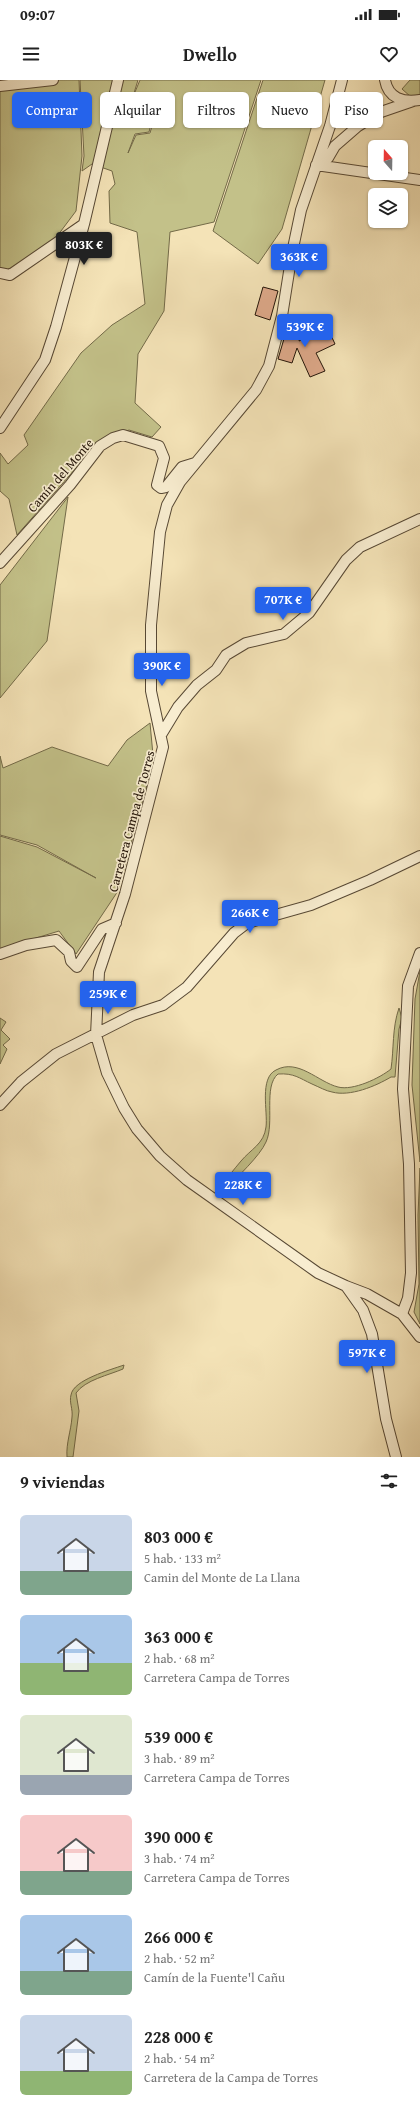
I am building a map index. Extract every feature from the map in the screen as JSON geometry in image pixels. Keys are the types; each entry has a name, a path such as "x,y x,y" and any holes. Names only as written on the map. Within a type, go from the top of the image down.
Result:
{"street":[{"path":"0,86 53,80"},
{"path":"0,428 45,360 56,327 84,224 118,80"},
{"name":"Carretera Campa de Torres","path":"342,80 330,126 301,210 292,253 282,316 269,366 256,390 180,482 167,506 160,532 151,625 151,691 163,747 153,790 116,923 99,972 96,1035 107,1073 124,1108 138,1130 160,1156 187,1180 318,1273 368,1294 402,1314"},
{"path":"385,80 386,89 396,99 416,100"},
{"path":"316,166 328,158 336,146 358,126 381,112 416,100"},
{"path":"316,166 420,180"},
{"path":"0,273 10,275 84,224"},
{"name":"Camín del Monte","path":"0,563 70,485 100,446 113,438 123,436 159,446 164,458 157,485 161,488 166,486 182,467 195,463"},
{"path":"161,735 178,707 197,685 216,670 226,655 246,643 284,634 309,613 346,560 360,548 420,519"},
{"path":"0,1105 21,1082 56,1054 133,1015 163,1005 187,988 234,933 247,923 311,905 370,880 420,856"},
{"path":"0,954 26,945 56,940 69,952 71,961 77,967 102,930 116,923"},
{"path":"420,953 408,986 403,1089 409,1164 411,1273 408,1298 402,1314 420,1337"},
{"path":"346,1286 363,1310 372,1334 386,1419 396,1457"}],"shaded area":[{"path":"0,80 79,80 79,92 12,92 12,128 81,128 82,156 76,211 55,239 8,272 0,268"},
{"path":"80,80 138,80 134,92 100,92 100,128 150,128 149,132 135,134 128,153 136,135 150,133 151,128 175,128 175,92 135,92 140,80 261,80 249,116 249,92 183,92 183,128 245,128 214,222 170,232 164,311 138,354 135,403 161,427 152,437 129,430 99,442 17,535 9,499 0,491 0,453 8,464 28,445 24,435 81,353 112,325 145,304 137,232 110,223 109,191 115,184 112,171 92,164 82,171 84,156 83,128 92,128 92,92 81,92"},
{"path":"263,80 325,80 322,92 259,92"},
{"path":"410,80 420,80 420,95 411,97 402,89"},
{"path":"257,98 257,128 311,128 282,229 258,264 213,231 247,128 249,128 249,122"},
{"path":"68,497 47,641 0,698 0,585"},
{"path":"150,723 153,755 147,785 118,891 76,954 59,931 0,949 0,836 37,847 96,878 37,845 0,835 0,756 3,768 52,747 108,766 127,740"},
{"path":"420,971 420,1162 412,1085 415,999"},
{"path":"399,1008 402,1018 399,1029 395,1077 391,1077 363,1090 339,1093 325,1090 292,1075 278,1074 271,1087 270,1125 263,1148 254,1160 226,1189 219,1186 263,1138 266,1127 266,1088 271,1074 284,1067 292,1067 308,1072 330,1084 344,1088 373,1080 391,1069 394,1031"},
{"path":"0,1018 6,1022 1,1030 10,1039 3,1045 7,1049 0,1064"},
{"path":"420,1168 420,1324 414,1312 419,1284 418,1215"},
{"path":"124,1365 123,1369 91,1381 80,1388 76,1393 79,1411 73,1457 67,1457 67,1447 72,1417 71,1395 73,1390 85,1380 93,1376"}],"building":[{"path":"263,287 278,291 270,320 255,315"},
{"path":"289,322 303,326 299,341 328,329 335,344 316,353 325,371 310,377 297,348 292,363 278,359"}]}
